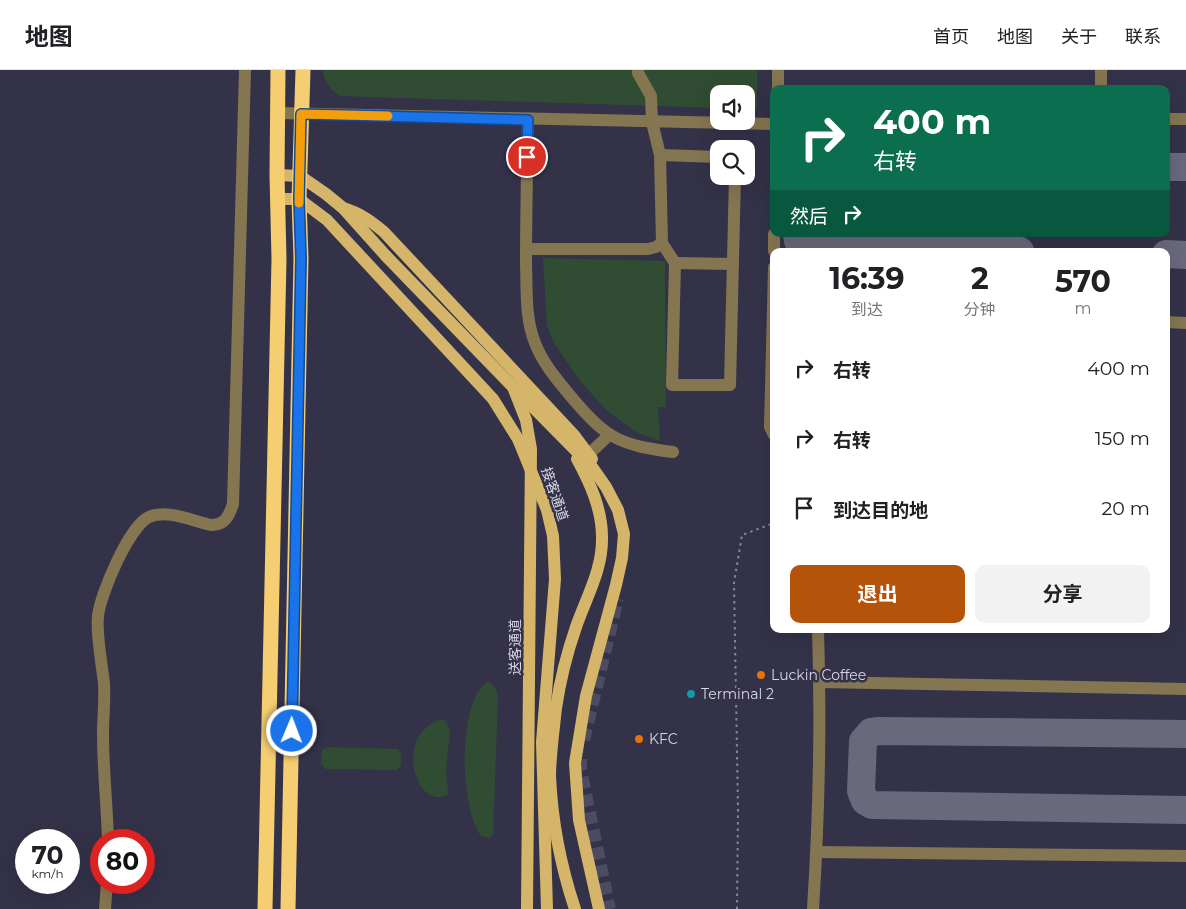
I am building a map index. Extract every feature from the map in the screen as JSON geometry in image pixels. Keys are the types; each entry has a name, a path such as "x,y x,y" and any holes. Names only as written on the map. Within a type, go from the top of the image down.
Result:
{"highway":[{"path":"265,909 279,259 277,199 278,70"},
{"path":"288,909 301,268 299,199 303,70"}],"main road":[{"path":"277,174 300,176 343,208 362,215 384,232 574,435 589,454 618,499 625,516 629,544 622,584"},
{"path":"277,199 299,199"},
{"name":"接客通道","path":"299,199 339,231 493,399 518,439 547,510 553,536 555,579 542,742 547,909"},
{"name":"送客通道","path":"343,208 386,256 592,467 606,487 622,518 624,549 586,696 575,763 579,820 599,909"},
{"name":"送客通道","path":"513,387 526,420 531,449 527,909"},
{"name":"送客通道","path":"568,444 593,491 601,521 602,538 600,558 593,582 564,666 556,708 550,774 555,824 565,880 575,909"}],"street":[{"path":"107,829 103,735 104,686 97,618 99,606 109,579 131,534 147,518 170,514 211,525 218,525 225,521 233,504 245,70"},
{"path":"638,70 650,96 652,122 660,155 662,243 675,263 672,385 730,385 735,185"},
{"path":"778,70 778,85"},
{"path":"1101,70 1101,85"},
{"path":"278,113 770,124"},
{"path":"1170,119 1186,119"},
{"path":"528,120 527,313 535,343 545,363 558,381 588,415 609,435 633,446 673,452"},
{"path":"660,155 710,157"},
{"path":"526,249 648,249 662,243"},
{"path":"675,263 732,264"},
{"path":"1170,322 1186,323"},
{"path":"589,454 609,435"},
{"path":"813,909 817,852 820,682 818,633"},
{"path":"820,682 1186,689"},
{"path":"817,852 1186,856"},
{"path":"105,909 106,894"}],"path":[{"path":"737,909 738,809 734,583 742,535 770,524"}],"green space":[{"path":"323,70 757,70 757,109 755,109 755,85 710,85 710,108 340,96 328,85"},
{"path":"543,258 665,261 666,407 658,407 660,441 638,433 607,411 580,381 554,343 547,326"},
{"path":"488,682 495,688 498,698 493,835 489,838 481,836 474,822 469,803 465,756 466,732 470,710 478,693"},
{"path":"439,720 444,720 447,723 450,732 446,770 448,792 447,795 436,797 427,793 419,783 414,771 413,756 416,742 425,729"},
{"path":"328,747 398,749 401,754 401,765 397,770 326,769 321,764 322,750"}],"taxiway":[{"path":"1170,167 1186,167"},
{"path":"797,237 802,247 856,248"},
{"path":"1170,254 1186,255"},
{"path":"1186,734 871,732 863,741 861,791 865,801 872,805 1186,810"}],"tunnel":[{"path":"584,740 618,599"},
{"path":"581,759 581,770 610,909"}],"slow traffic":[{"path":"299,203 301,114 388,116"}],"place":[{"name":"Luckin Coffee","path":"761,675"},
{"name":"Terminal 2","path":"691,694"},
{"name":"KFC","path":"639,739"}],"route":[{"path":"292,731 301,258 299,199 301,114 528,120 527,157"}]}
